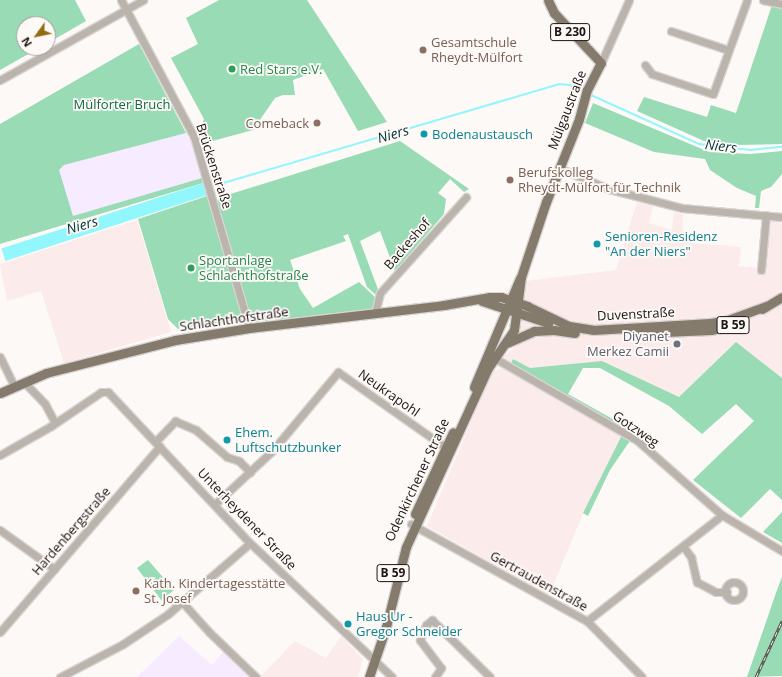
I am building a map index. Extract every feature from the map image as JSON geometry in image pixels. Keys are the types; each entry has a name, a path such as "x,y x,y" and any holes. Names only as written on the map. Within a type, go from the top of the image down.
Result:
{"main road":[{"name":"B 230","path":"548,0 554,14 591,55 601,63"},
{"name":"Mülgaustraße","path":"513,305 521,277 559,168 579,118 586,94 601,63"},
{"name":"Schlachthofstraße","path":"0,393 46,374 162,343 249,328 375,314 501,297 513,305"},
{"name":"Duvenstraße","path":"567,331 591,335 711,330 748,319 782,297"},
{"name":"Duvenstraße","path":"513,305 562,324 593,330 725,321 766,306"},
{"name":"B 59","path":"513,305 567,331"},
{"name":"Odenkirchener Straße","path":"491,356 502,346 514,330 513,305"},
{"name":"Odenkirchener Straße","path":"369,677 396,560 449,450 513,305"},
{"name":"B 59","path":"502,346 534,331 567,331"},
{"name":"Odenkirchener Straße","path":"362,677 372,659"}],"street":[{"name":"Brückenstraße","path":"121,0 194,137 208,181 249,328"},
{"path":"0,80 143,0"},
{"path":"644,65 652,74 713,94 747,0"},
{"path":"763,0 782,4"},
{"name":"Mülgaustraße","path":"601,63 628,2"},
{"path":"671,31 728,50"},
{"path":"591,55 601,56 607,52"},
{"path":"559,168 609,189 682,208 782,217"},
{"name":"Backeshof","path":"375,314 380,293 466,197"},
{"path":"761,270 766,215"},
{"name":"Gotzweg","path":"491,356 638,441 722,515 782,551"},
{"path":"0,357 14,386"},
{"name":"Neukrapohl","path":"250,472 289,433 338,372 449,450"},
{"path":"0,455 55,423 45,404 24,382"},
{"name":"Unterheydener Straße","path":"55,423 104,390 158,444 250,543 392,677"},
{"name":"Hardenbergstraße","path":"0,632 158,444 175,421 196,430 227,457 239,461 250,472"},
{"path":"214,504 250,472"},
{"path":"587,621 722,515"},
{"name":"Gertraudenstraße","path":"414,525 587,621 642,677"},
{"path":"0,530 54,569"},
{"path":"60,677 123,644 183,603 250,543"},
{"path":"683,546 691,557 697,582 716,592 726,592"},
{"path":"183,603 209,632 256,677"},
{"path":"435,677 441,668 420,640 426,626 432,620 490,677"}],"shaded area":[{"path":"186,133 193,147 202,178 73,217 59,170 64,165"},
{"path":"637,202 653,206 649,223 672,230 674,212 683,215 682,242 741,247 739,266 758,268 762,217 782,220 782,378 736,342 679,397 602,361 530,368 513,359 510,365 501,359 519,343 515,335 526,281 616,270"},
{"path":"137,220 171,332 64,363 41,291 7,301 0,264"},
{"path":"503,368 622,435 582,516 549,595 427,526 492,372"},
{"path":"179,636 212,665 227,648 258,677 137,677"},
{"path":"341,636 363,659 358,677 260,677 295,641 326,658"}],"green space":[{"path":"0,0 75,0 86,21 56,38 56,16 16,16 16,56 25,56 0,70"},
{"path":"219,0 307,0 387,122 358,131 323,69 293,80 295,95 283,95 275,98 253,130 205,143 201,127 204,119 171,58 198,44 186,18"},
{"path":"772,5 782,7 782,144 734,145 704,141 637,111 644,97 707,117 711,105 736,113"},
{"name":"Mülforter Bruch","path":"139,44 186,133 64,165 59,170 73,216 202,178 203,183 0,244 0,124"},
{"path":"593,103 709,152 750,154 782,151 782,174 771,187 761,191 759,208 755,208 756,196 737,188 710,170 705,159 654,152 585,123"},
{"path":"400,141 469,189 464,192 450,179 438,193 446,199 444,214 395,271 380,231 360,241 379,292 376,295 367,287 348,234 343,236 346,241 290,260 300,289 313,308 359,282 376,298 372,309 251,328 217,201 218,198"},
{"name":"Sportanlage Schlachthofstraße","path":"207,196 244,318 242,321 180,331 168,319 138,219"},
{"path":"736,342 782,378 782,500 770,489 741,518 693,480 754,421 736,404 702,434 669,406 600,368 583,368 568,394 636,432 610,470 588,516 583,513 622,435 508,370 513,359 530,368 602,361 679,397"},
{"path":"782,512 782,543 763,532"},
{"path":"148,560 174,590 161,600 137,568"},
{"path":"782,577 782,676 747,677 777,590"}],"water":[{"path":"203,183 207,195 5,261 1,249"}],"waterway":[{"name":"Niers","path":"210,187 559,84 570,85 582,91"},
{"name":"Niers","path":"589,94 699,144 751,150 782,147"}],"railway":[{"path":"756,677 782,621"}],"place":[{"name":"Gesamtschule Rheydt-Mülfort","path":"423,50"},
{"name":"Red Stars e.V.","path":"232,69"},
{"name":"Comeback","path":"317,123"},
{"name":"Bodenaustausch","path":"424,134"},
{"name":"Berufskolleg Rheydt-Mülfort für Technik","path":"510,180"},
{"name":"Senioren-Residenz \"An der Niers\"","path":"597,244"},
{"name":"Sportanlage Schlachthofstraße","path":"191,268"},
{"name":"Diyanet Merkez Camii","path":"677,344"},
{"name":"Ehem. Luftschutzbunker","path":"227,440"},
{"name":"Kath. Kindertagesstätte St. Josef","path":"136,591"},
{"name":"Haus Ur - Gregor Schneider","path":"348,624"}]}
